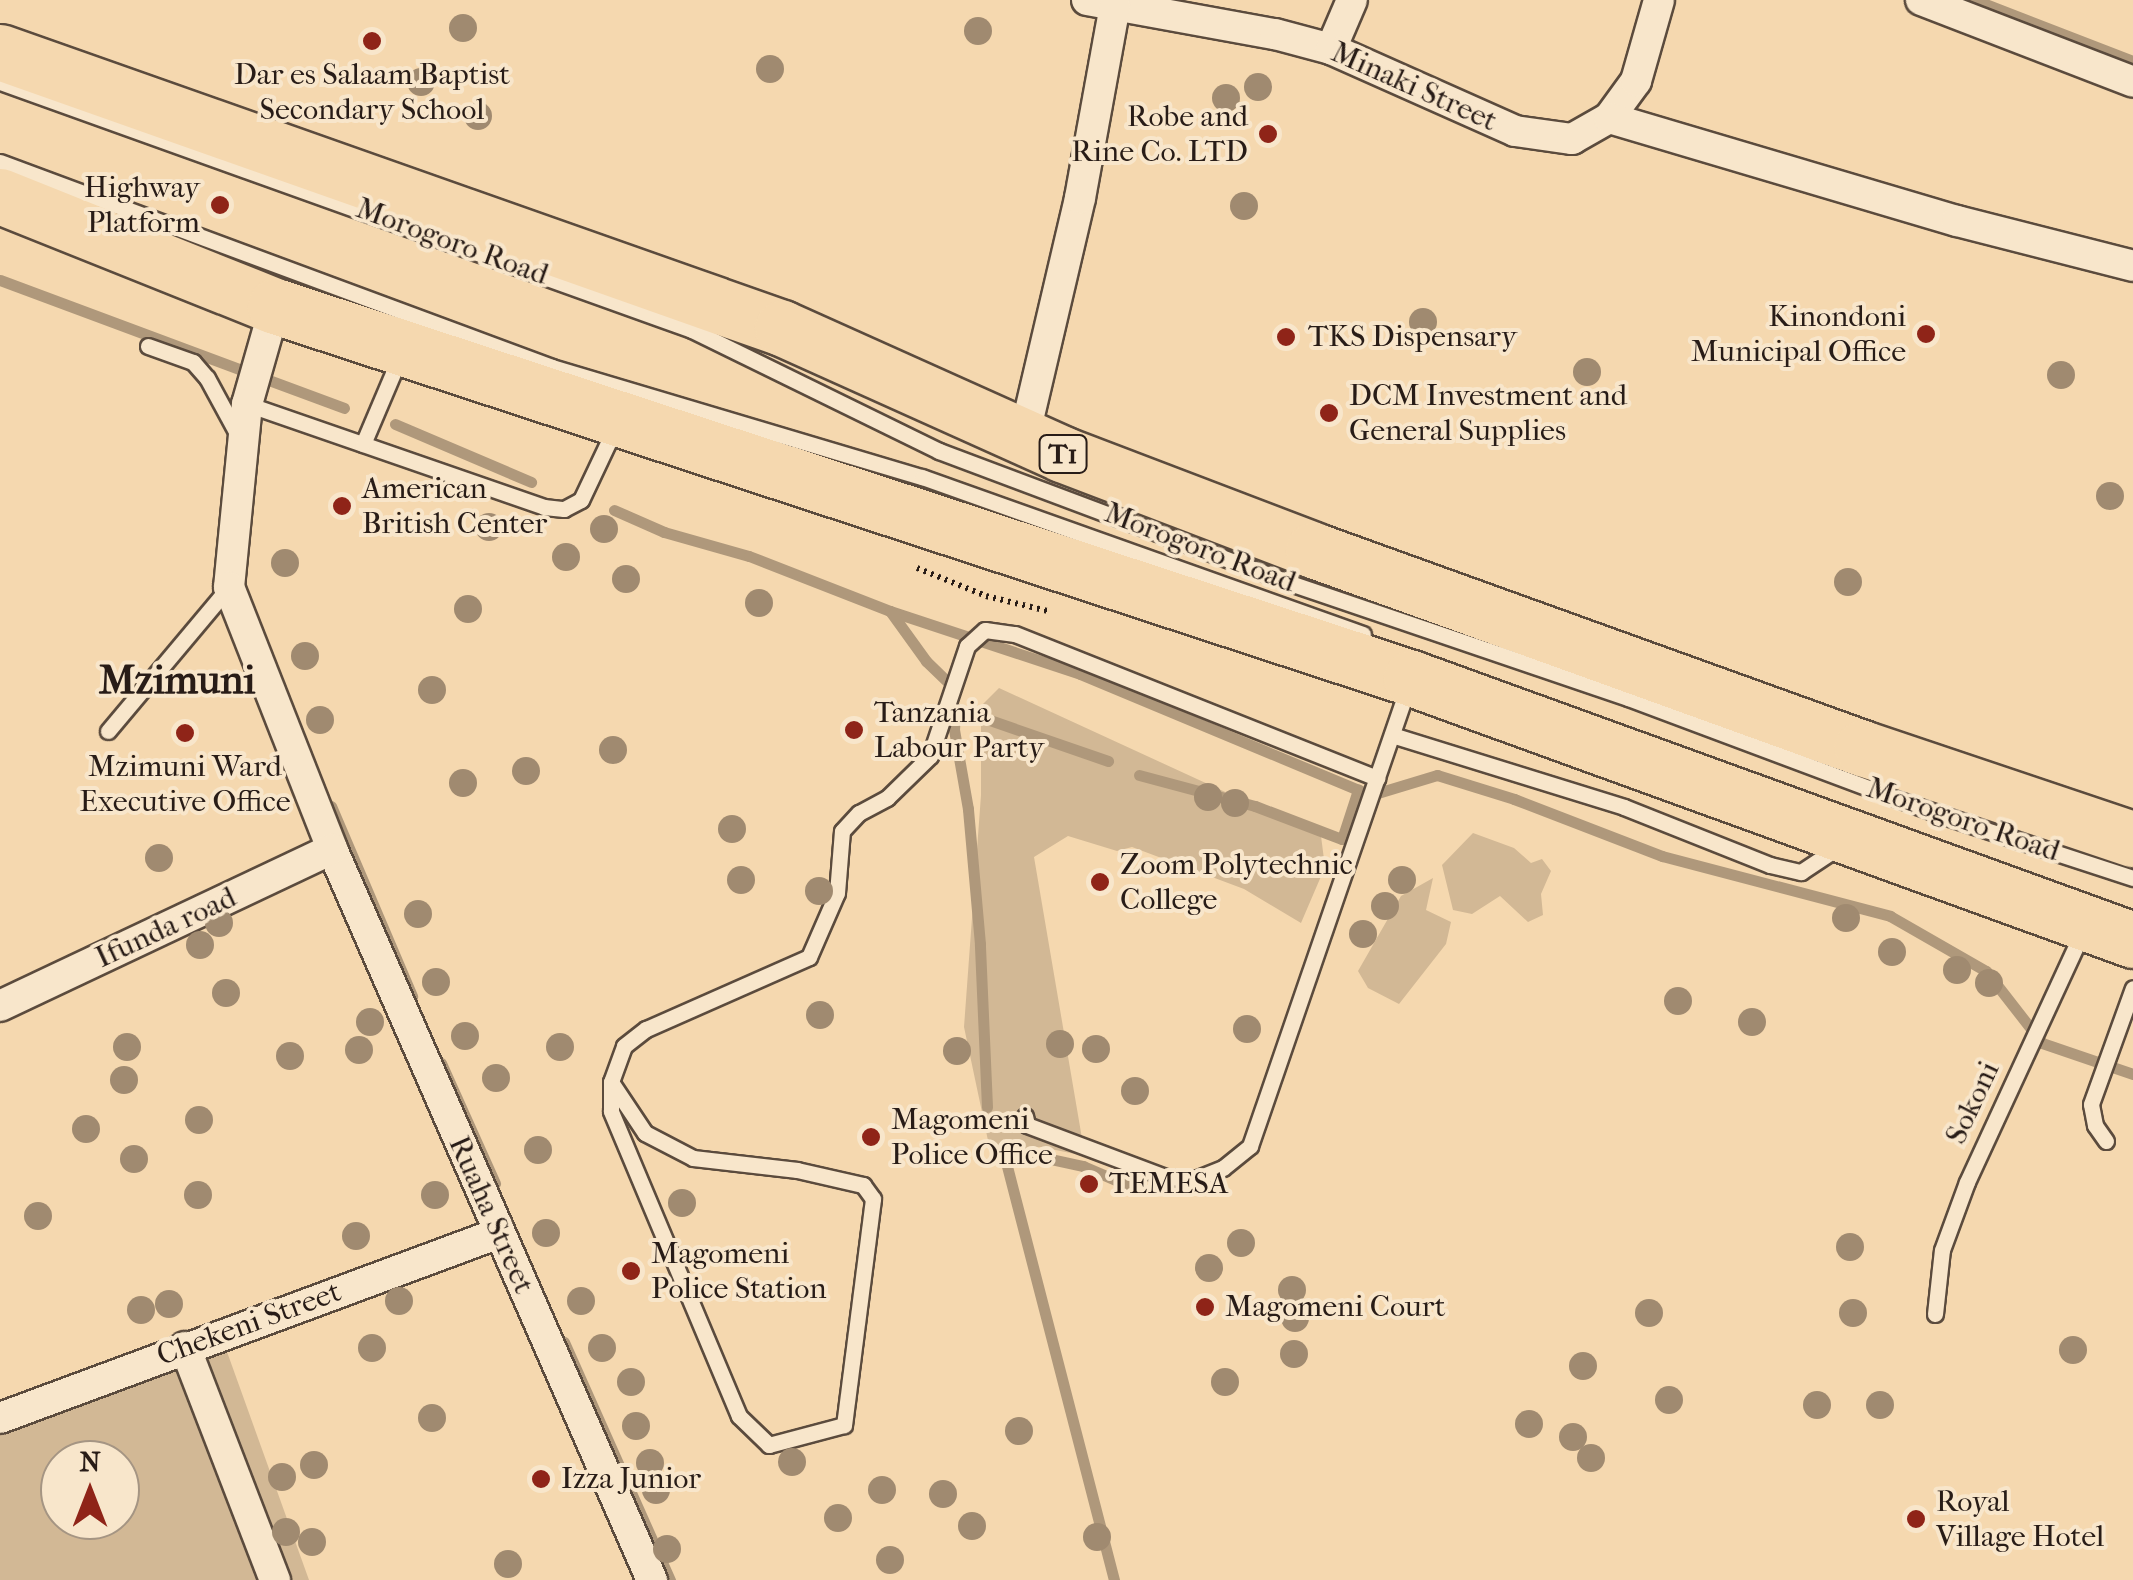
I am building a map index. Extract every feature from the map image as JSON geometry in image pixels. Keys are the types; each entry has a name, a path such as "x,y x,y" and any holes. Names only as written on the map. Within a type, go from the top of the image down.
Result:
{"highway":[{"name":"Morogoro Road","path":"0,52 782,328 1024,437 1313,550 1862,748 2133,839"},
{"name":"Morogoro Road","path":"0,196 275,306 1411,678 2110,931"}],"street":[{"path":"1331,49 1352,0"},
{"path":"1659,0 1636,80 1609,118 1956,221 2133,266"},
{"path":"1921,0 2133,82"},
{"path":"1024,437 1080,198 1101,3"},
{"name":"Minaki Street","path":"1101,3 1275,34 1331,49 1515,131 1572,139 1609,118"},
{"path":"229,587 247,404 275,306"},
{"name":"Ruaha Street","path":"229,587 332,850 652,1580"},
{"name":"Ifunda road","path":"0,1006 332,850"},
{"name":"Chekeni Street","path":"0,1418 499,1233"},
{"path":"185,1347 275,1580"}],"lane":[{"name":"Morogoro Road","path":"0,82 692,330 939,452 1256,570 1628,698 1943,816 2133,878"},
{"name":"Morogoro Road","path":"0,162 552,367 922,477 1371,637"},
{"path":"148,346 193,362 208,378 243,445"},
{"path":"363,444 403,348"},
{"path":"247,404 544,507 564,510 580,500 620,419"},
{"path":"108,731 229,587"},
{"path":"611,1082 645,1133 694,1158 830,1177 863,1185 873,1199 844,1425 769,1446 738,1416 612,1111 611,1082 624,1046 646,1029 810,957 836,892 842,831 859,813 886,798 930,756 967,646 984,630 1015,634 1378,778"},
{"path":"1025,1116 1027,1125 1165,1177 1198,1178 1223,1168 1250,1146 1411,678"},
{"path":"1392,735 1624,808 1801,872 1853,838"},
{"name":"Sokoni","path":"1935,1314 1942,1250 1967,1182 2110,931"},
{"path":"2106,1141 2095,1124 2091,1104 2133,988"}],"shaded area":[{"path":"999,688 1321,836 1325,867 1301,923 1244,889 1132,847 1117,851 1068,836 1034,857 1085,1156 1041,1147 990,1150 964,1027 981,795 981,706"},
{"path":"1473,833 1514,848 1531,863 1542,859 1551,871 1541,894 1543,915 1528,922 1500,896 1472,914 1453,910 1442,865"},
{"path":"1433,878 1426,910 1451,922 1446,944 1399,1004 1368,988 1358,971 1401,896"},
{"path":"217,1324 309,1580 0,1580 0,1405"}],"waterway":[{"path":"1975,0 2133,61"},
{"path":"0,280 344,408"},
{"path":"395,424 531,482"},
{"path":"614,510 664,532 749,556 890,611 1080,674 1371,795 1437,775 1514,799 1662,856 1890,916 1986,971 2042,1043 2133,1074"},
{"path":"890,611 926,661 954,688"},
{"path":"987,1107 980,944 968,809 954,730 955,708 1108,761"},
{"path":"1139,775 1255,806 1342,839 1358,790"},
{"path":"331,806 412,996"},
{"path":"441,1063 495,1183"},
{"path":"1114,1580 1004,1155 1014,1151 1083,1166 1141,1191"},
{"path":"564,1342 670,1580"}],"place":[{"name":"Dar es Salaam Baptist Secondary School","path":"372,41"},
{"name":"Robe and Rine Co. LTD","path":"1268,134"},
{"name":"Highway Platform","path":"220,205"},
{"name":"Kinondoni Municipal Office","path":"1926,334"},
{"name":"TKS Dispensary","path":"1286,337"},
{"name":"DCM Investment and General Supplies","path":"1329,413"},
{"name":"American British Center","path":"342,506"},
{"name":"Tanzania Labour Party","path":"854,730"},
{"name":"Mzimuni Ward Executive Office","path":"185,733"},
{"name":"Zoom Polytechnic College","path":"1100,882"},
{"name":"Magomeni Police Office","path":"871,1137"},
{"name":"TEMESA","path":"1089,1184"},
{"name":"Magomeni Police Station","path":"631,1271"},
{"name":"Magomeni Court","path":"1205,1307"},
{"name":"Izza Junior","path":"541,1479"},
{"name":"Royal Village Hotel","path":"1916,1519"}],"district":[{"name":"Mzimuni","path":"177,680"}]}
